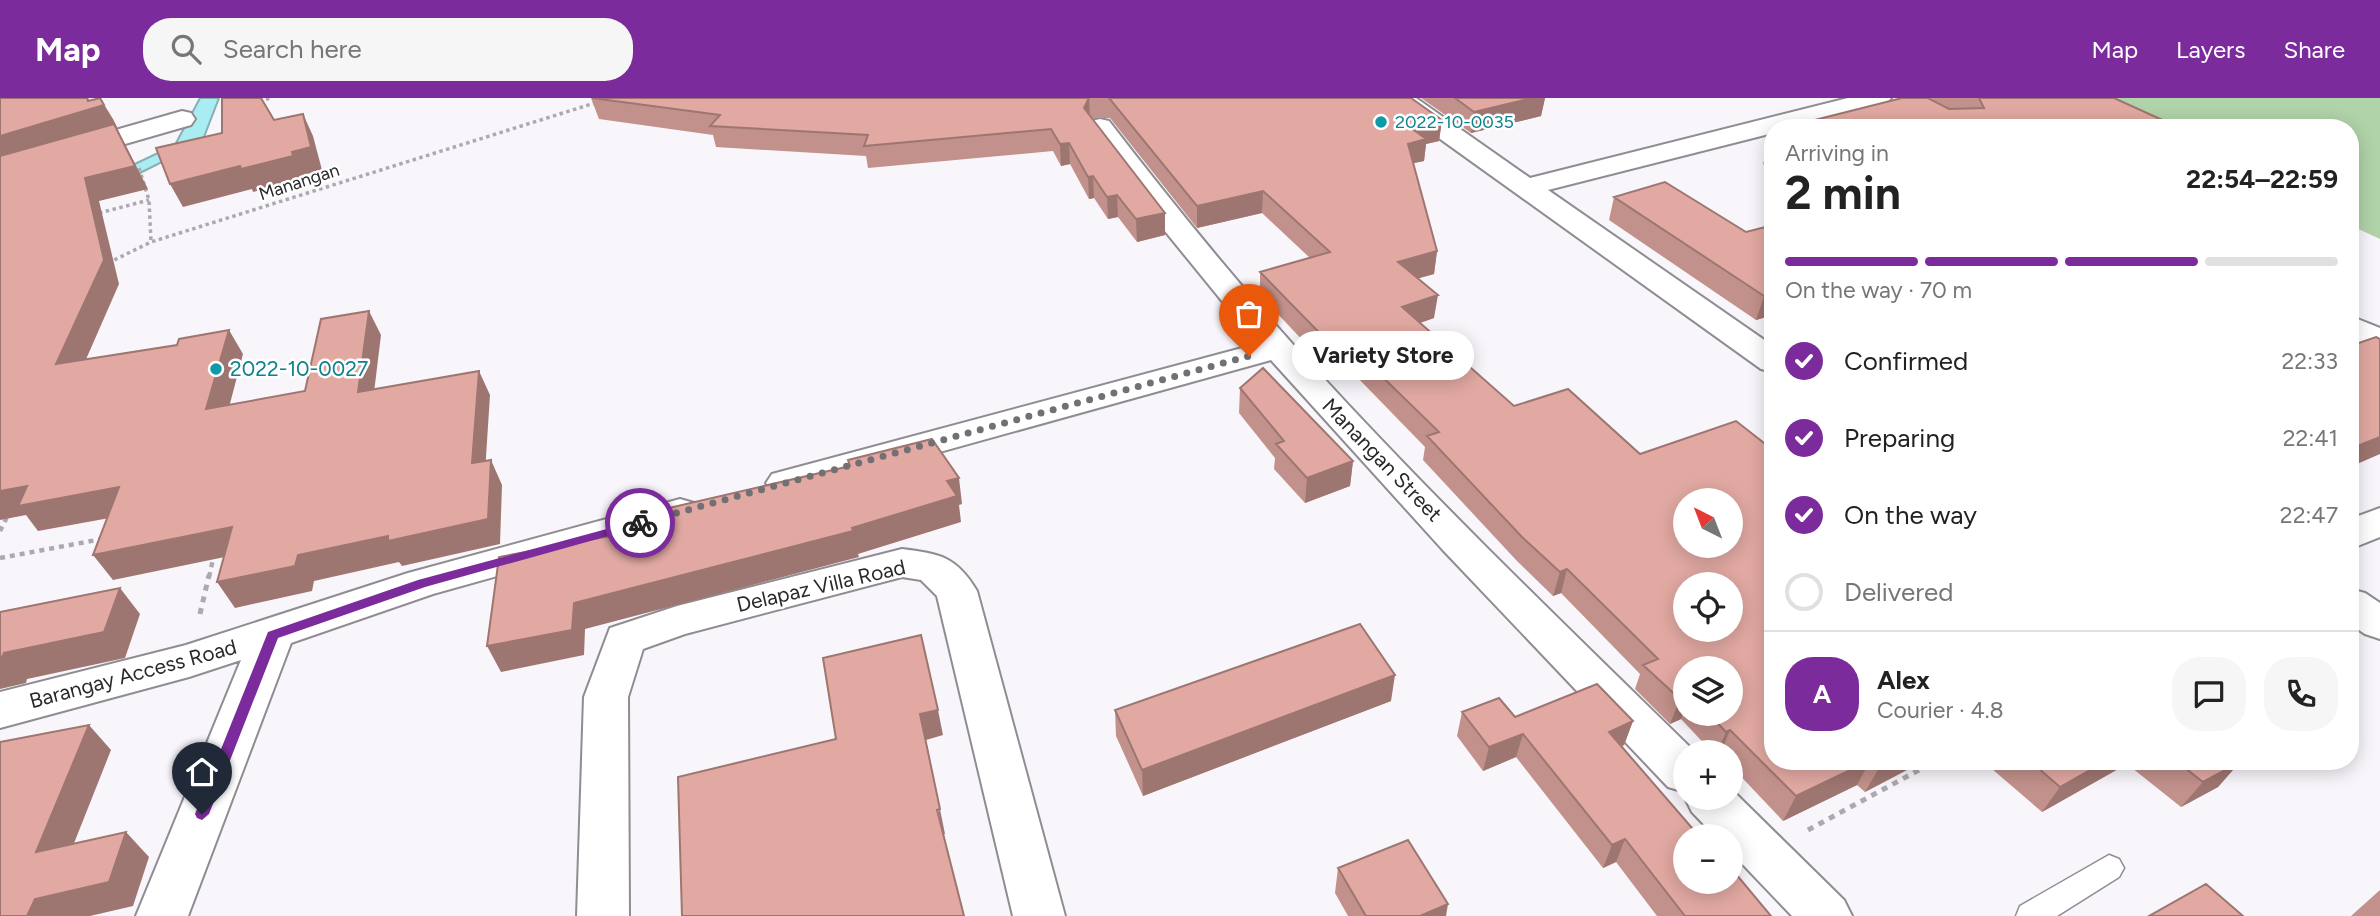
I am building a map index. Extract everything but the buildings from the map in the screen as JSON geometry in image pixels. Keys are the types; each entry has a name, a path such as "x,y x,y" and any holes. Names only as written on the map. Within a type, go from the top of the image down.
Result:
{"street":[{"path":"1399,98 1764,355"},
{"path":"1795,119 1878,98"},
{"path":"0,172 182,119"},
{"name":"Manangan Street","path":"1100,127 1153,201 1275,349 1673,761"},
{"path":"1526,187 1764,127"},
{"path":"2359,330 2380,341"},
{"path":"755,492 1275,349"},
{"name":"Barangay Access Road","path":"0,710 188,661 422,583 715,503"},
{"path":"2359,532 2380,521"},
{"name":"Delapaz Villa Road","path":"603,916 606,697 625,639 677,621 902,563 933,567 956,591 1039,916"},
{"path":"2359,610 2380,624"},
{"path":"162,916 272,635"},
{"path":"1721,810 1826,916"}],"lane":[{"path":"2031,916 2109,868"}],"path":[{"path":"250,102 272,98"},
{"name":"Manangan","path":"102,266 152,242 602,101"},
{"path":"145,182 152,242"},
{"path":"94,214 149,200"},
{"path":"0,531 12,506"},
{"path":"0,558 105,538"},
{"path":"188,661 217,542"},
{"path":"1764,854 1919,770"}],"green space":[{"path":"2068,98 2380,98 2380,239 2359,229 2359,119 2114,119"}],"water":[{"path":"200,98 219,98 202,142 136,175 0,214 120,171 175,145"}],"way so far":[{"path":"640,523 1249,356"}],"place":[{"name":"2022-10-0035","path":"1381,122"},
{"name":"Variety Store","path":"1249,356"},
{"name":"2022-10-0027","path":"216,369"}],"route":[{"path":"202,814 272,635 422,583 640,523"}]}
